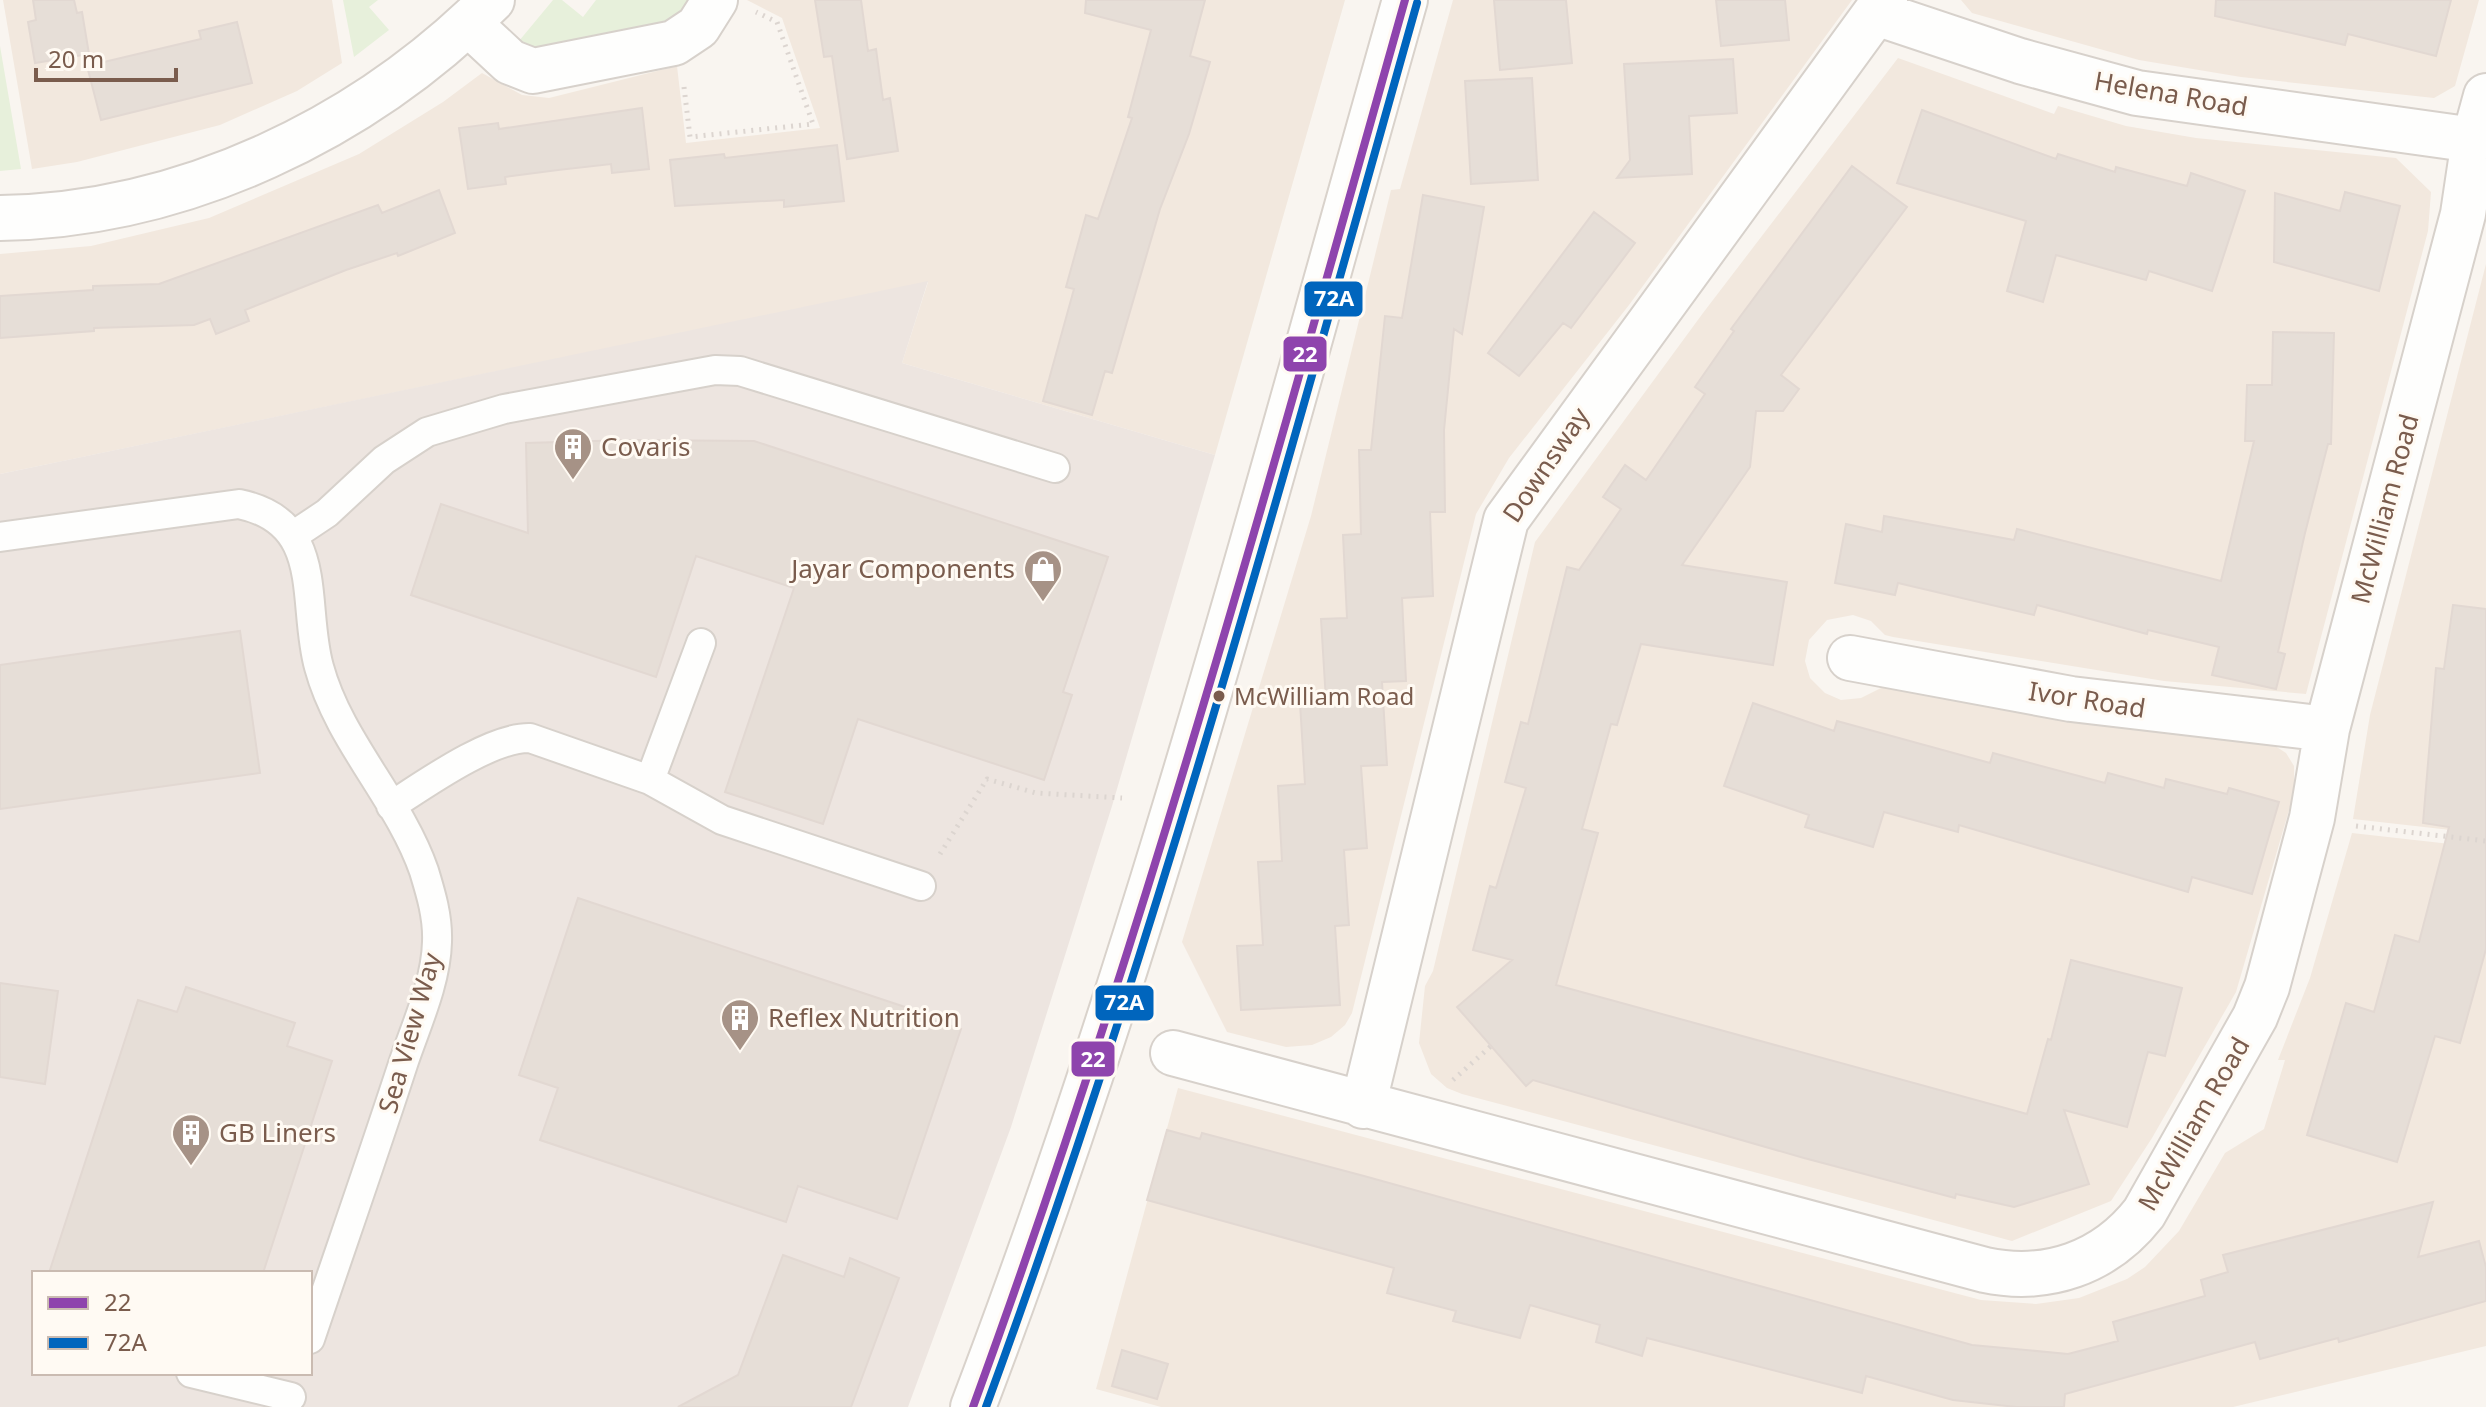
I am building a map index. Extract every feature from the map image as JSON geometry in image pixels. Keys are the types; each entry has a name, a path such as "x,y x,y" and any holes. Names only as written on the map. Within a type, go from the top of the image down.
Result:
{"street":[{"path":"973,1407 1067,1146 1169,827 1405,0"},
{"path":"0,218 42,216 141,199 255,161 351,115 388,89 480,12 510,62 533,71 674,43 698,27 714,1"},
{"name":"Helena Road","path":"1880,7 2020,61 2137,93 2474,140"},
{"name":"Downsway","path":"1363,1106 1506,520 1518,498 1880,7"},
{"name":"McWilliam Road","path":"1173,1053 1985,1270 2034,1275 2061,1270 2104,1252 2132,1229 2144,1213 2255,1017 2267,987 2312,818 2327,729 2463,214 2474,140 2486,96"},
{"name":"Ivor Road","path":"1850,658 2071,699 2327,729"}],"lane":[{"path":"0,537 231,504 253,508 283,526 327,513 384,460 427,432 504,409 715,370 740,371 1055,468"},
{"name":"Sea View Way","path":"283,526 307,568 311,628 323,681 424,872 435,911 436,952 388,1110 312,1333"},
{"path":"650,780 701,643"},
{"path":"391,806 490,746 513,738 530,738 650,780 722,820 921,886"},
{"path":"202,1375 292,1392"}],"path":[{"path":"674,43 681,66 690,137 813,124 777,22 744,7 714,1"},
{"path":"921,886 987,779 1036,793 1122,798"},
{"path":"2312,818 2486,841"},
{"path":"1450,1082 1491,1046"}],"shaded area":[{"path":"3,0 332,0 342,63 297,91 220,125 77,162 32,169"},
{"path":"747,0 1345,0 1215,455 902,363 928,282 0,474 0,254 91,246 209,218 359,154 443,102 482,73 522,95 549,98 677,66 686,143 820,128 782,18"},
{"path":"1453,0 1852,0 1629,305 1509,458 1476,514 1352,1013 1345,1025 1331,1037 1312,1045 1286,1047 1227,1032 1182,942 1311,516 1391,190 1400,189"},
{"path":"1961,0 2479,0 2455,86 2434,98 2241,77 2139,60 1972,13"},
{"path":"1898,58 2054,114 2058,106 2126,126 2196,138 2396,158 2431,192 2428,231 2306,694 2164,681 1893,637 1885,635 1871,621 1853,615 1827,620 1809,640 1805,661 1810,678 1825,693 1841,700 1861,698 1883,687 2272,744 2286,753 2294,766 2294,793 2236,992 2152,1138 2111,1201 2012,1241 1462,1094 1447,1088 1431,1074 1419,1043 1425,986 1433,971 1535,542 1703,313"},
{"path":"2486,264 2486,834 2353,819 2370,715"},
{"path":"928,281 902,363 1215,455 1112,806 1011,1127 908,1407 0,1407 0,474"},
{"path":"2352,833 2486,848 2486,1346 2233,1407 1161,1407 1096,1389 1178,1088 1981,1300 2036,1304 2079,1298 2127,1279 2145,1267 2179,1231 2225,1153 2264,1129 2285,1060 2278,1060 2310,978"}],"green space":[{"path":"343,0 378,0 369,7 389,30 354,57"},
{"path":"553,0 562,0 583,17 596,0 705,0 692,17 545,56 514,47"},
{"path":"0,46 21,169 0,171"}],"building":[{"path":"33,0 74,0 77,13 82,12 89,54 35,63 28,22 36,20"},
{"path":"815,0 861,0 868,51 876,49 883,100 890,98 898,151 847,159 832,56 824,57"},
{"path":"1086,0 1205,0 1190,56 1210,62 1189,134 1160,209 1112,373 1105,371 1092,415 1043,401 1074,289 1066,287 1086,215 1098,219 1132,118 1128,117 1151,30 1085,13"},
{"path":"1494,0 1566,0 1572,63 1500,70"},
{"path":"1716,0 1785,0 1789,40 1721,46"},
{"path":"2216,0 2451,0 2436,56 2348,34 2345,45 2215,16"},
{"path":"237,22 252,83 101,120 87,66 201,39 199,31"},
{"path":"1733,59 1737,113 1689,116 1692,174 1617,178 1630,160 1624,64"},
{"path":"1532,78 1538,180 1471,184 1465,81"},
{"path":"642,108 649,169 612,173 611,164 505,177 506,184 468,189 459,128 498,123 499,129"},
{"path":"1922,110 2056,159 2058,154 2115,172 2116,167 2187,186 2191,173 2245,191 2212,291 2149,271 2146,280 2056,255 2043,302 2007,291 2026,221 1897,183"},
{"path":"837,145 844,201 784,207 784,200 675,206 670,160 724,154 725,158"},
{"path":"1852,166 1907,207 1781,375 1799,389 1783,411 1756,411 1750,467 1682,565 1787,582 1773,665 1641,644 1617,725 1611,724 1582,829 1598,833 1556,985 2027,1114 2048,1039 2051,1040 2071,960 2182,988 2165,1056 2148,1052 2127,1127 2064,1110 2089,1184 2014,1207 1956,1194 1955,1198 1533,1080 1526,1086 1457,1007 1512,960 1473,950 1490,886 1496,888 1526,788 1505,782 1521,722 1528,724 1567,567 1579,570 1621,509 1603,497 1625,465 1646,480 1705,394 1695,387 1734,331 1731,329"},
{"path":"439,190 455,233 398,256 397,253 346,270 245,310 249,321 216,334 210,319 194,325 94,328 94,331 0,338 0,296 93,290 93,286 159,284 378,205 382,213"},
{"path":"2345,192 2400,206 2379,291 2274,262 2275,193 2340,211"},
{"path":"1423,195 1484,207 1462,334 1454,329 1444,430 1445,512 1430,512 1433,596 1402,598 1406,681 1382,682 1387,765 1361,766 1367,848 1344,850 1349,925 1335,926 1340,1005 1241,1010 1237,946 1263,945 1258,862 1282,861 1278,786 1305,784 1300,703 1326,701 1321,619 1347,618 1343,535 1361,534 1359,450 1371,450 1385,316 1402,318"},
{"path":"1594,212 1635,243 1571,328 1563,323 1519,376 1488,353"},
{"path":"2273,332 2334,333 2331,444 2328,444 2305,533 2278,652 2285,654 2276,689 2212,675 2219,647 2148,630 2147,634 2037,605 2034,615 1898,583 1895,595 1835,583 1846,524 1882,532 1884,516 2014,540 2017,529 2221,581 2254,441 2245,441 2247,385 2272,385"},
{"path":"754,441 1108,557 1063,692 1072,695 1044,780 858,719 823,824 725,792 794,588 696,556 656,677 411,595 441,504 528,533 526,443"},
{"path":"2453,605 2486,609 2486,949 2460,1043 2435,1036 2397,1162 2307,1135 2346,1003 2374,1012 2395,935 2419,942 2449,827 2423,823 2436,668 2444,669"},
{"path":"240,631 260,773 0,809 0,665"},
{"path":"1753,703 1834,731 1837,721 1990,763 1993,753 2105,783 2108,773 2164,788 2166,779 2227,794 2229,788 2279,802 2252,894 2192,877 2188,892 1959,825 1958,832 1884,812 1873,847 1805,827 1809,815 1724,786"},
{"name":"Reflex Nutrition","path":"578,898 920,1012 919,1016 961,1029 897,1219 798,1186 786,1222 540,1140 558,1088 519,1075"},
{"path":"0,983 58,991 45,1084 0,1077"},
{"name":"GB Liners","path":"186,987 295,1023 287,1046 332,1061 264,1271 50,1271 138,1000 177,1012"},
{"path":"1167,1130 1200,1139 1202,1133 1364,1176 1972,1345 2068,1354 2118,1341 2113,1322 2205,1296 2201,1280 2228,1272 2223,1255 2433,1202 2418,1257 2479,1241 2486,1267 2486,1301 2339,1342 2338,1338 2260,1359 2255,1342 2065,1394 2064,1407 2016,1407 1953,1400 1866,1376 1862,1393 1647,1338 1642,1356 1596,1342 1600,1325 1530,1305 1520,1338 1453,1321 1456,1311 1387,1293 1394,1268 1147,1200"},
{"path":"783,1255 844,1277 850,1258 899,1278 851,1407 678,1407 738,1375"},
{"path":"1122,1350 1168,1364 1157,1399 1112,1386"}],"transit line":[{"name":"22","path":"973,1407 1035,1233 1149,884 1254,531 1405,0"},
{"name":"72A","path":"986,1407 1048,1234 1162,885 1267,533 1417,3"}],"place":[{"name":"Covaris","path":"573,481"},
{"name":"Jayar Components","path":"1043,603"},
{"name":"McWilliam Road","path":"1219,696"},
{"name":"Reflex Nutrition","path":"740,1052"},
{"name":"GB Liners","path":"191,1167"}]}
